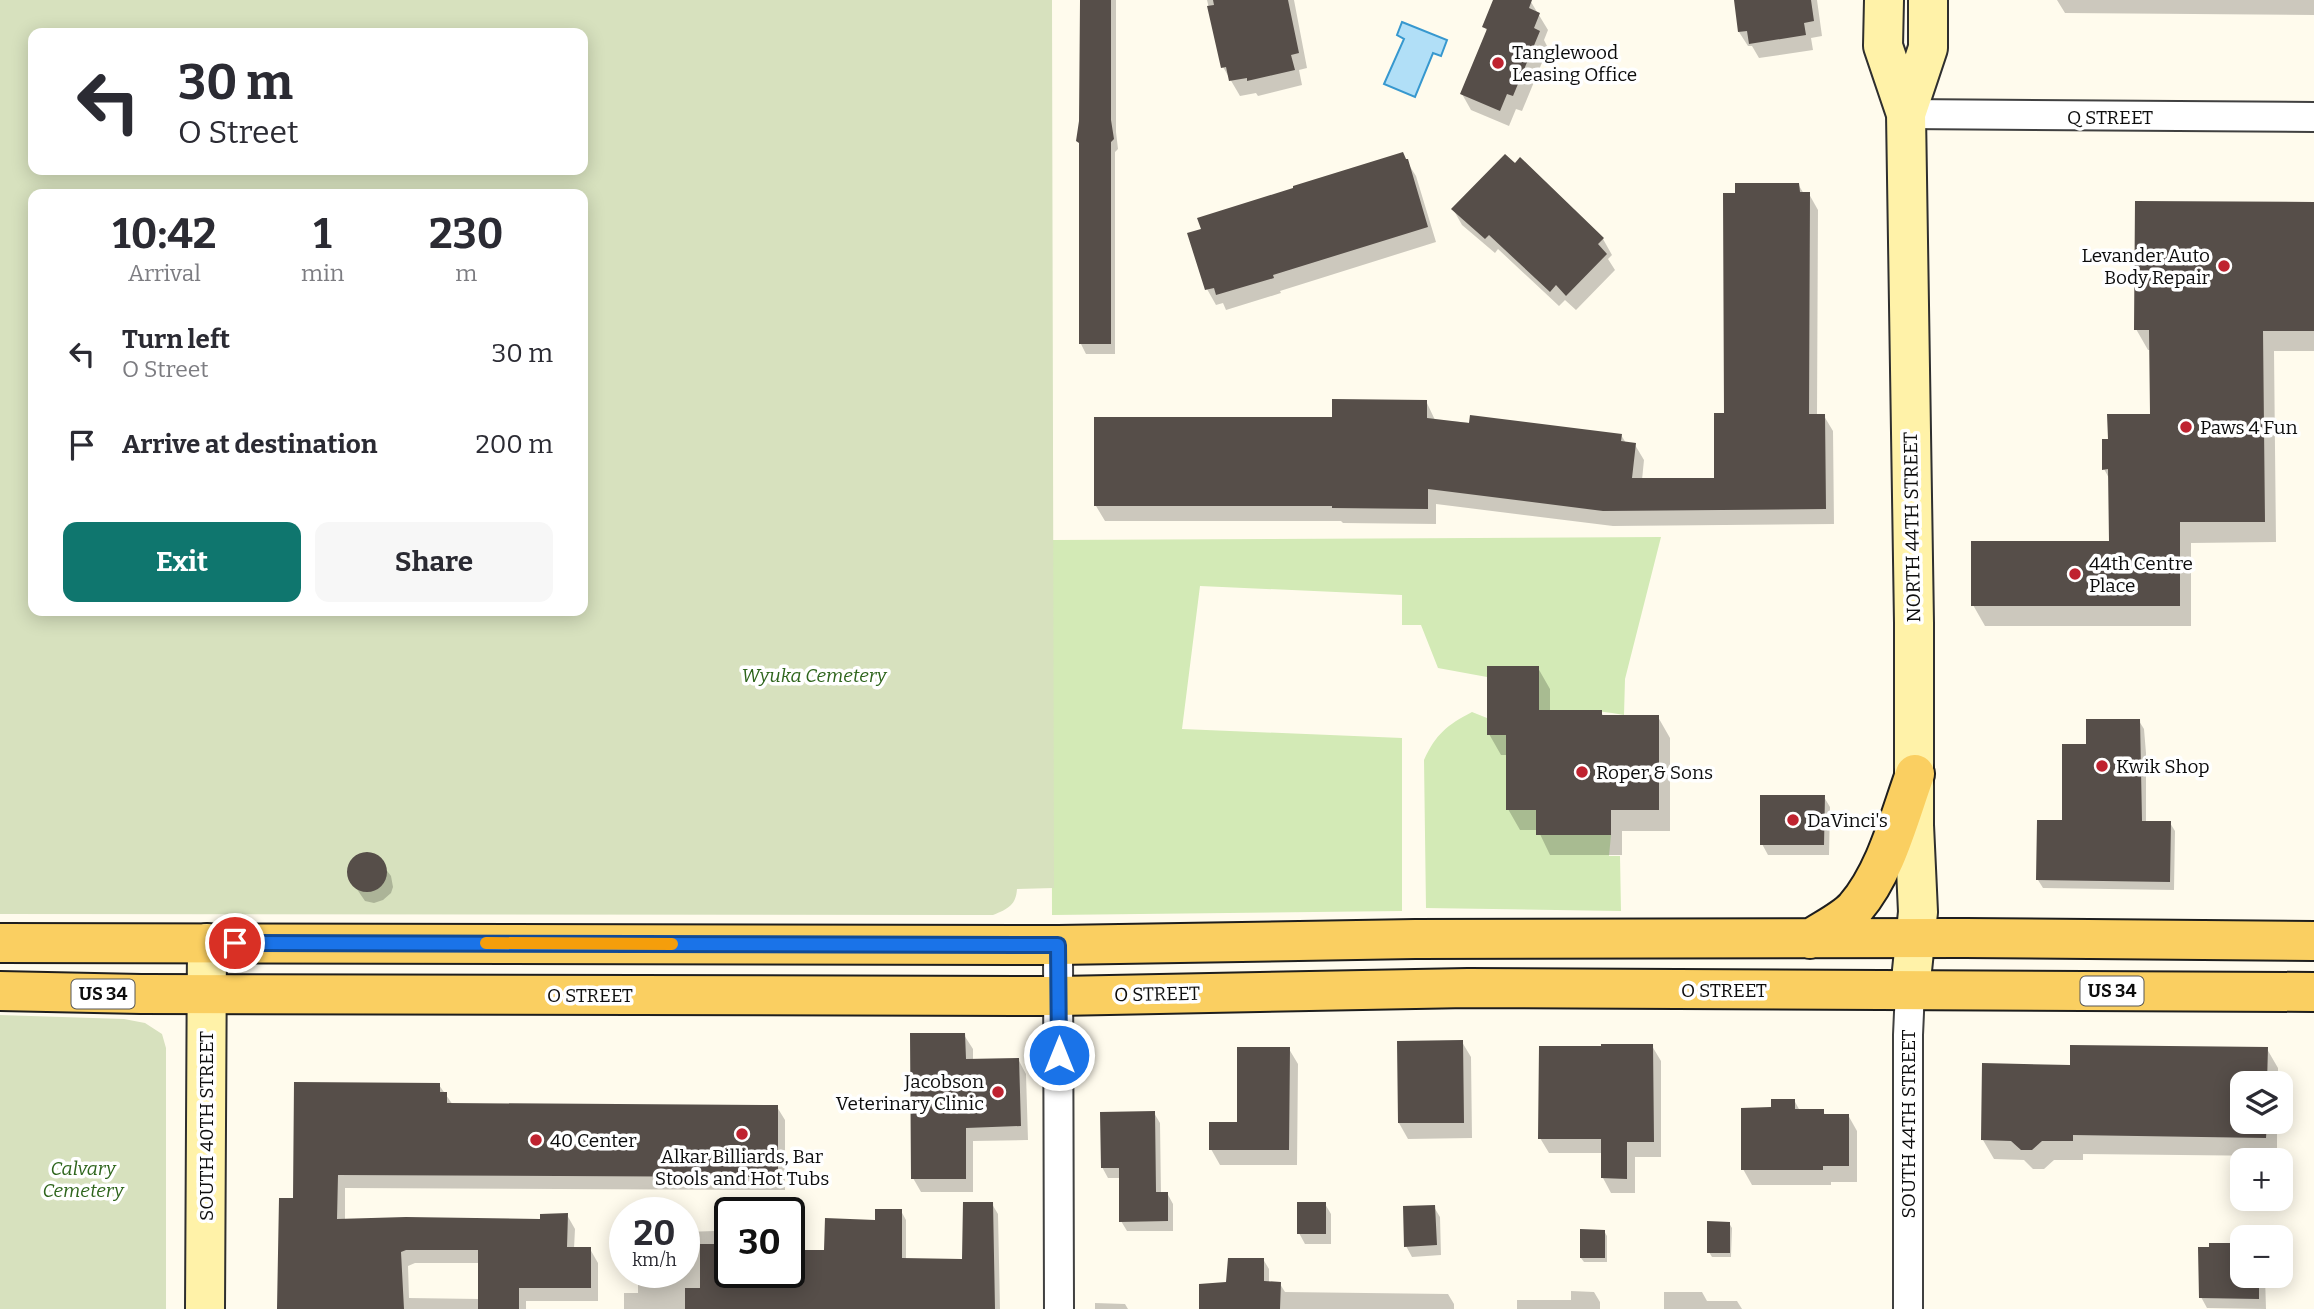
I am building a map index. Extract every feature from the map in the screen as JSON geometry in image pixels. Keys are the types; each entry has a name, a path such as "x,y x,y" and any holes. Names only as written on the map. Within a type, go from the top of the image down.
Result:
{"main road":[{"name":"NORTH 44TH STREET","path":"1884,0 1883,46 1906,114 1914,825 1918,912 1915,938"},
{"name":"NORTH 44TH STREET","path":"1906,114 1928,48 1928,0"},
{"path":"1810,939 1854,909 1870,887 1915,774"},
{"path":"0,943 1058,945 1415,939 1915,938 2314,941"},
{"name":"SOUTH 44TH STREET","path":"1910,990 1915,938"},
{"name":"SOUTH 40TH STREET","path":"205,1309 207,943"},
{"name":"O STREET","path":"0,991 1059,996 1468,988 2314,992"}],"street":[{"name":"Q STREET","path":"1906,114 2314,117"},
{"path":"1058,945 1059,1309"},
{"name":"SOUTH 44TH STREET","path":"1908,1309 1910,990"}],"green space":[{"name":"Wyuka Cemetery","path":"0,0 1052,0 1054,888 1017,889 1010,906 993,915 0,914"},
{"path":"1661,537 1625,679 1624,715 1582,710 1539,713 1487,677 1438,668 1421,625 1402,625 1402,595 1200,586 1182,729 1402,738 1402,911 1052,915 1051,540"},
{"path":"1472,712 1487,718 1506,735 1506,810 1536,810 1611,835 1609,856 1620,856 1621,911 1426,908 1424,760 1443,731"},
{"name":"Calvary Cemetery","path":"0,1015 124,1019 145,1023 162,1034 166,1048 166,1309 0,1309"}],"water":[{"path":"1402,22 1447,40 1441,56 1433,53 1415,97 1384,84 1404,39 1397,35"}],"building":[{"path":"1080,0 1111,0 1111,120 1114,139 1111,142 1111,344 1079,344 1079,143 1076,141 1079,121"},
{"path":"1213,0 1288,0 1299,53 1291,55 1295,70 1247,81 1247,78 1229,81 1226,67 1221,68 1207,6 1214,5"},
{"name":"Tanglewood Leasing Office","path":"1493,0 1532,0 1529,8 1540,13 1534,28 1540,31 1513,96 1507,94 1500,111 1460,94 1487,29 1482,27"},
{"path":"1734,0 1811,0 1814,21 1804,23 1806,35 1749,44 1747,31 1738,32"},
{"path":"1403,152 1408,159 1428,227 1216,295 1214,288 1205,290 1187,233 1201,229 1197,218"},
{"path":"1505,154 1515,163 1520,157 1604,238 1598,244 1607,254 1566,296 1556,285 1550,292 1489,235 1485,239 1451,209"},
{"path":"1735,183 1799,183 1800,192 1810,192 1809,414 1825,414 1826,509 1603,511 1428,489 1428,509 1332,506 1094,506 1094,417 1332,417 1332,399 1427,400 1427,418 1469,423 1470,415 1622,434 1621,441 1636,443 1632,478 1714,478 1714,413 1724,413 1723,193 1735,193"},
{"path":"2135,201 2314,202 2314,331 2263,331 2265,522 2180,522 2180,606 1971,606 1971,541 2109,541 2108,469 2102,470 2102,439 2108,439 2107,414 2150,414 2149,330 2134,330"},
{"name":"Roper & Sons","path":"1487,666 1539,666 1539,710 1602,710 1602,715 1659,715 1659,810 1611,810 1611,835 1536,835 1536,810 1506,810 1506,735 1487,735"},
{"path":"2086,719 2140,719 2142,821 2171,821 2170,882 2036,880 2037,820 2062,820 2062,744 2086,744"},
{"name":"DaVinci's","path":"1760,795 1825,795 1824,845 1760,845"},
{"path":"367,852 375,853 381,858 386,864 386,880 381,886 375,891 367,892 359,891 353,886 348,880 347,872 348,864 353,858 359,853"},
{"path":"910,1033 965,1033 966,1059 1019,1058 1021,1126 966,1128 966,1179 911,1179"},
{"path":"1463,1040 1464,1123 1398,1123 1397,1041"},
{"path":"1653,1044 1654,1142 1627,1142 1627,1179 1601,1178 1601,1139 1538,1139 1539,1046"},
{"path":"2070,1045 2268,1047 2267,1071 2230,1071 2230,1134 2266,1134 2266,1138 2073,1135 2073,1141 2042,1141 2032,1150 2021,1150 2011,1141 1981,1140 1982,1063 2070,1065"},
{"path":"1237,1047 1290,1047 1289,1150 1209,1150 1209,1122 1237,1122"},
{"name":"40 Center","path":"294,1082 440,1083 440,1092 447,1092 447,1103 778,1105 778,1177 338,1175 337,1219 540,1219 540,1214 568,1213 567,1247 591,1247 591,1288 519,1288 519,1309 478,1309 478,1250 406,1250 401,1252 404,1309 277,1309 279,1198 293,1198"},
{"path":"1771,1099 1795,1099 1795,1109 1824,1109 1824,1114 1849,1114 1849,1166 1823,1166 1823,1170 1741,1170 1741,1108 1771,1107"},
{"path":"1155,1111 1156,1192 1168,1192 1168,1221 1119,1222 1119,1168 1101,1168 1100,1112"},
{"path":"963,1202 993,1202 995,1309 685,1309 685,1288 700,1288 700,1244 714,1244 714,1288 805,1288 805,1250 824,1250 825,1218 875,1220 875,1209 902,1209 902,1258 962,1259"},
{"path":"1297,1202 1326,1202 1326,1234 1297,1234"},
{"path":"1435,1205 1437,1245 1404,1247 1403,1206"},
{"path":"1707,1221 1730,1222 1730,1253 1707,1253"},
{"path":"1580,1229 1605,1230 1605,1258 1580,1258"},
{"path":"2209,1243 2230,1243 2230,1288 2259,1288 2259,1299 2199,1298 2198,1247 2209,1247"},
{"path":"1228,1258 1264,1258 1264,1281 1281,1282 1280,1309 1199,1309 1199,1284 1226,1282"}],"slow traffic":[{"path":"486,943 672,944"}],"place":[{"name":"Tanglewood Leasing Office","path":"1498,63"},
{"name":"Levander Auto Body Repair","path":"2224,266"},
{"name":"Paws 4 Fun","path":"2186,427"},
{"name":"44th Centre Place","path":"2075,574"},
{"name":"Kwik Shop","path":"2102,766"},
{"name":"Roper & Sons","path":"1582,772"},
{"name":"DaVinci's","path":"1793,820"},
{"name":"Jacobson Veterinary Clinic","path":"998,1092"},
{"name":"Alkar Billiards, Bar Stools and Hot Tubs","path":"742,1134"},
{"name":"40 Center","path":"536,1140"}],"route":[{"path":"235,943 1058,945 1059,1055"}]}
